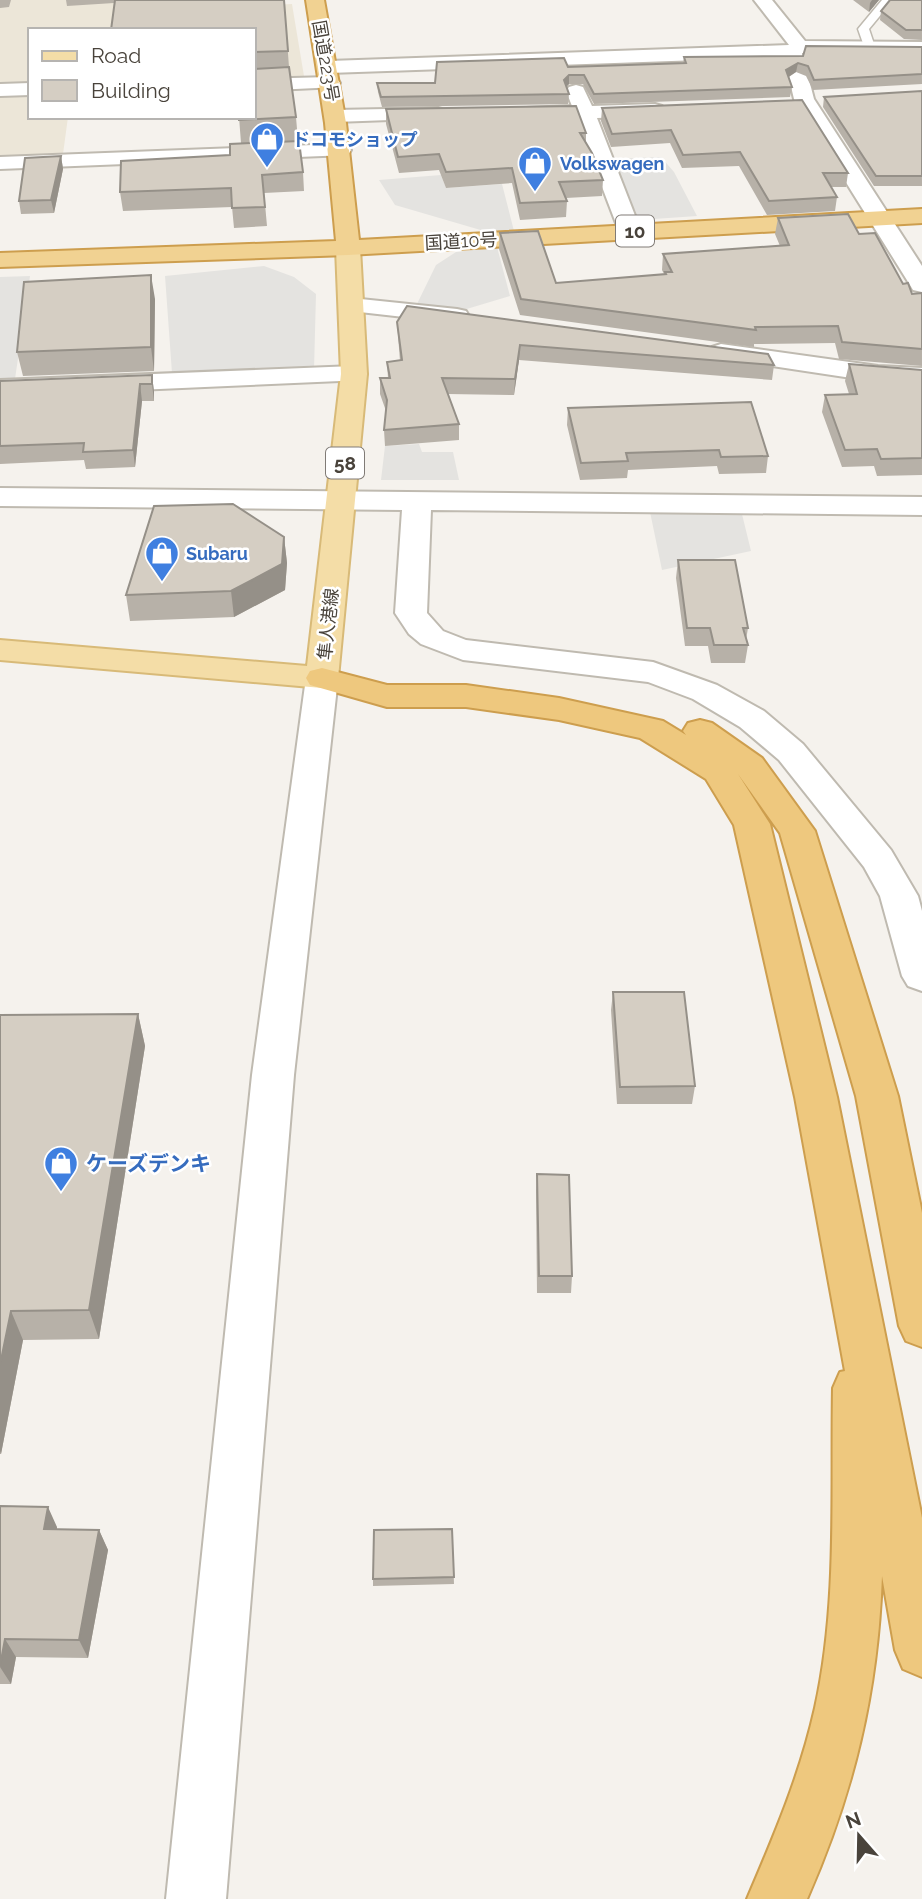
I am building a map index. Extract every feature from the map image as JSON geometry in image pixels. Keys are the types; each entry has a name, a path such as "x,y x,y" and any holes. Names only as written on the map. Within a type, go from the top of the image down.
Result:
{"highway":[{"name":"国道223号","path":"315,0 330,75 340,150 348,248"},
{"name":"国道10号","path":"0,260 348,248 922,216"},
{"path":"322,678 387,672 566,692 647,706 709,735 750,766 797,831 877,1096 920,1312"},
{"path":"322,678 387,696 466,696 559,709 651,729 718,771 752,824 816,1097 922,1650"},
{"path":"777,1899 800,1851 829,1763 848,1677 856,1595 858,1305"}],"main road":[{"name":"隼人港線","path":"0,650 322,678 354,374 348,248"}],"street":[{"path":"763,0 796,49 797,81 806,101 922,285"},
{"path":"256,85 330,75 564,59 796,49 922,48"},
{"path":"564,59 630,231"},
{"path":"0,90 28,89"},
{"path":"780,105 830,97"},
{"path":"503,115 668,110"},
{"path":"335,116 463,114"},
{"path":"0,163 340,150"},
{"path":"351,305 479,319"},
{"path":"695,349 868,373 922,376"},
{"path":"0,388 354,374"},
{"path":"0,497 922,506"},
{"path":"417,502 411,613 416,625 443,644 463,650 653,672 705,692 752,719 790,752 878,859 899,896 922,976"},
{"path":"196,1899 273,1076 322,678"}],"lane":[{"path":"869,47 863,29 888,0"}],"shaded area":[{"path":"0,0 129,0 130,11 292,4 304,76 256,77 256,28 28,28 28,119 68,119 63,154 0,156"},
{"path":"661,157 674,172 697,216 639,220 612,159"},
{"path":"441,175 446,188 502,184 514,231 484,231 395,205 379,180"},
{"path":"497,247 510,296 460,311 416,306 436,265 456,252"},
{"path":"264,266 294,277 316,294 314,370 172,373 165,276"},
{"path":"30,276 15,379 0,380 0,277"},
{"path":"419,444 422,452 453,452 459,480 381,480 385,446"},
{"path":"649,507 741,510 751,551 662,570"}],"building":[{"path":"115,0 284,0 288,51 256,52 256,28 111,28"},
{"path":"890,0 922,0 922,30 906,30 881,11"},
{"path":"806,46 922,47 922,74 814,80 808,66 798,63 786,70 792,87 594,94 584,75 569,75 564,80 569,94 381,97 377,83 435,83 437,62 564,58 568,67 686,63 684,57 803,56"},
{"path":"289,67 296,117 239,120 256,119 256,69"},
{"path":"922,91 922,176 876,176 824,97"},
{"path":"802,100 848,173 823,173 837,197 769,201 740,152 683,155 671,130 612,134 602,108"},
{"path":"576,106 586,133 580,133 603,180 559,182 567,201 520,203 512,168 446,172 439,154 398,157 386,109"},
{"path":"299,141 303,172 262,175 265,207 232,208 231,188 120,192 121,161 230,155 230,144"},
{"path":"61,156 51,200 19,201 25,158"},
{"path":"848,214 859,234 875,233 903,284 908,283 912,294 922,293 922,349 842,342 838,326 755,327 756,330 521,299 500,233 538,231 556,283 672,272 663,254 789,245 778,218"},
{"path":"151,275 151,347 17,352 24,282"},
{"path":"407,306 768,354 774,365 520,345 515,379 442,378 459,424 384,430 387,400 380,378 390,378 387,362 402,360 397,322"},
{"path":"849,364 922,370 922,458 881,459 877,449 845,450 825,395 857,394"},
{"path":"152,375 152,384 140,384 133,450 83,452 84,443 0,446 0,381"},
{"path":"751,402 768,456 721,457 719,450 626,453 628,461 581,463 568,408"},
{"path":"233,504 284,537 282,564 231,591 126,595 154,506"},
{"path":"678,560 735,560 748,628 743,628 748,645 714,645 710,628 687,628"},
{"path":"613,992 684,992 695,1086 620,1087"},
{"name":"ケーズデンキ","path":"138,1014 89,1310 11,1311 0,1365 0,1015"},
{"path":"537,1174 569,1175 572,1276 539,1276"},
{"path":"0,1506 48,1507 44,1529 99,1530 79,1640 5,1639 0,1666"},
{"path":"452,1529 454,1577 373,1579 374,1530"}],"place":[{"name":"ドコモショップ","path":"267,169"},
{"name":"Volkswagen","path":"535,193"},
{"name":"Subaru","path":"162,583"},
{"name":"ケーズデンキ","path":"61,1193"}]}
